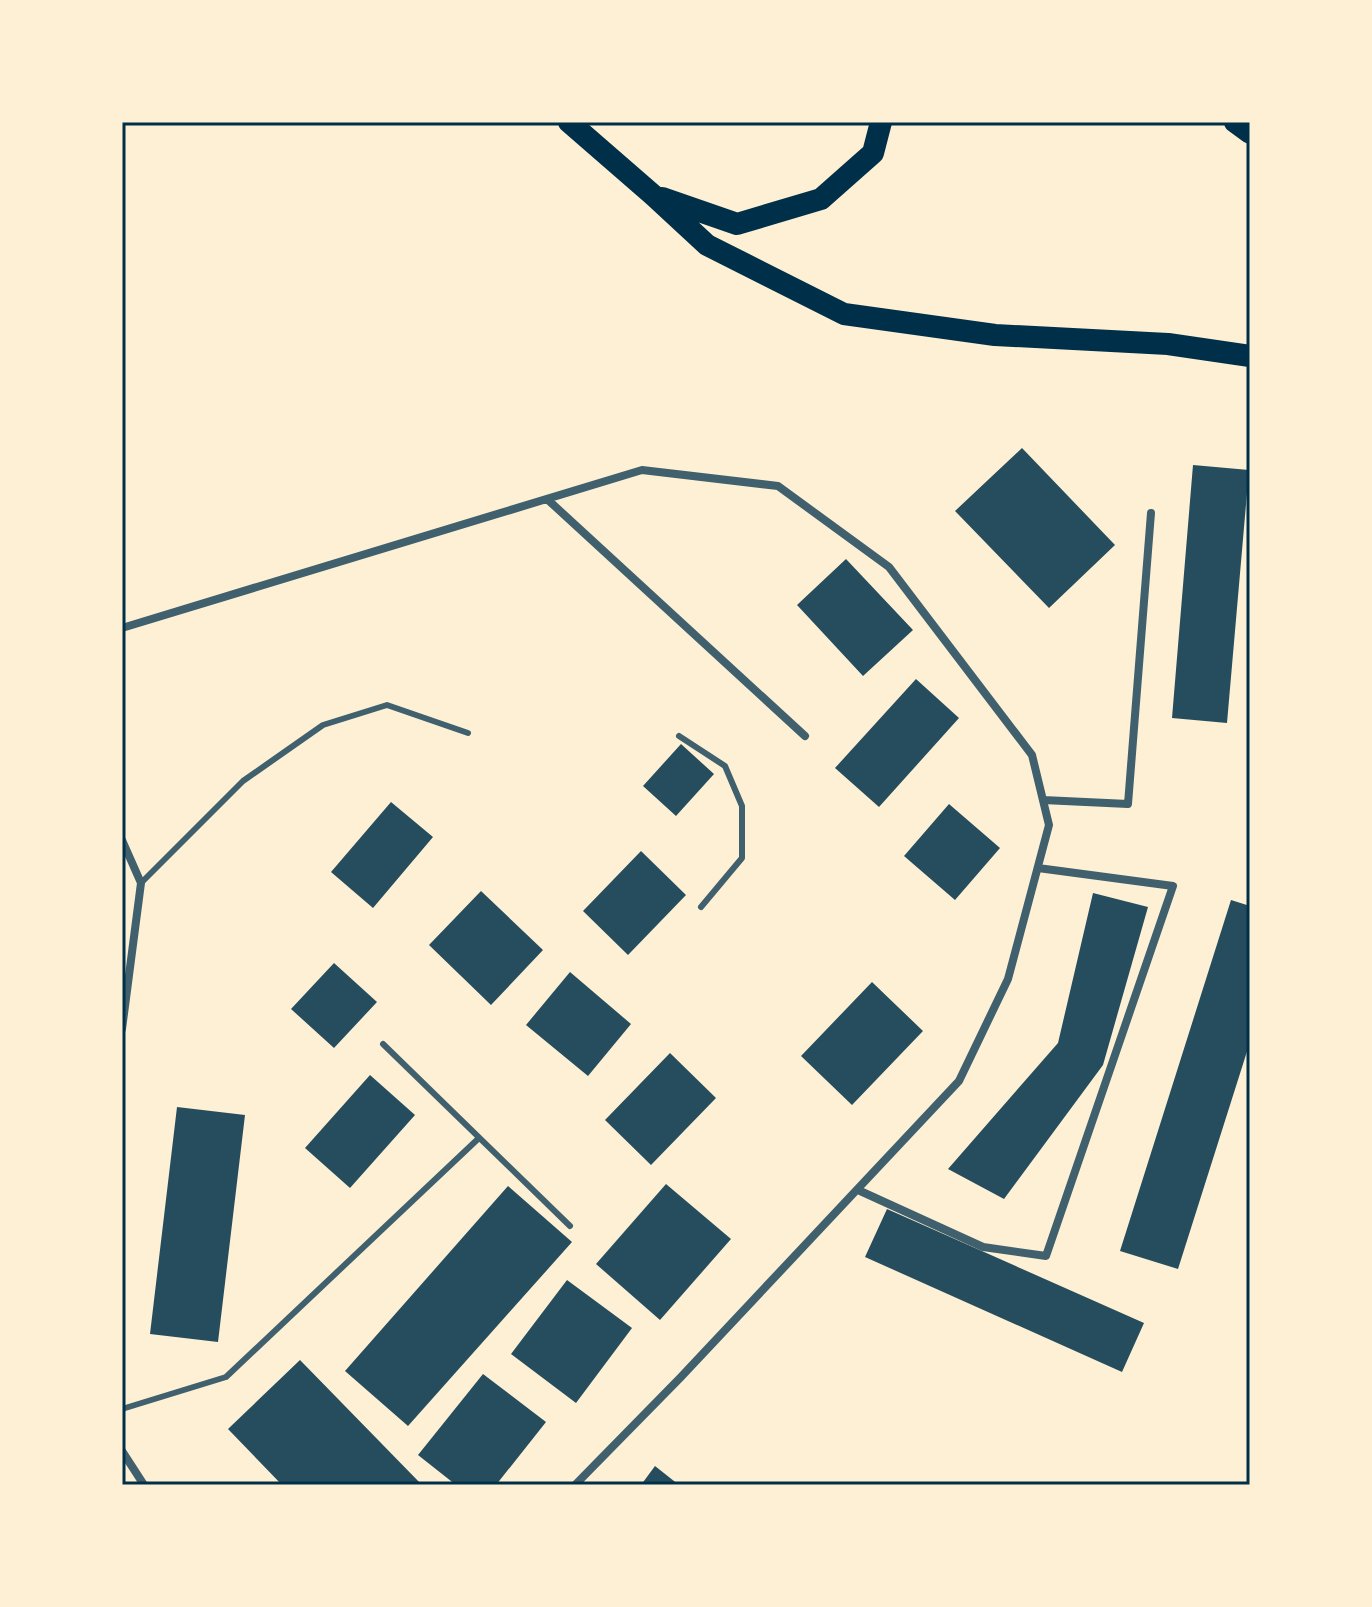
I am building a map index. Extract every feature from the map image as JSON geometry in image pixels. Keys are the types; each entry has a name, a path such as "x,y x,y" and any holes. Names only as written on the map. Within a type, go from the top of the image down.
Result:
{"highway":[{"path":"569,122 707,245 844,314 995,335 1168,344 1250,356"},
{"path":"653,195 737,224 821,199 873,153 881,122"},
{"path":"1235,122 1250,133"}],"street":[{"path":"122,628 642,470 778,486 889,567 1032,755 1049,825 1008,979 959,1081 575,1485"},
{"path":"547,499 805,736"},
{"path":"1043,800 1128,804 1151,513"},
{"path":"122,840 141,883 122,1029"},
{"path":"858,1190 983,1247 1046,1256 1173,886 1038,868"},
{"path":"122,1451 144,1485"}],"lane":[{"path":"141,883 243,781 323,725 387,705 468,733"},
{"path":"679,736 725,766 742,806 742,858 701,907"},
{"path":"383,1044 570,1226"},
{"path":"122,1409 226,1377 479,1138"}],"building":[{"path":"1022,448 1115,545 1049,608 955,511"},
{"path":"1193,465 1249,470 1227,723 1172,718"},
{"path":"846,559 913,630 863,676 797,605"},
{"path":"916,679 959,718 879,807 835,768"},
{"path":"681,744 714,774 676,816 643,786"},
{"path":"391,802 433,837 373,908 331,872"},
{"path":"949,804 1000,848 955,900 904,856"},
{"path":"641,851 686,895 628,955 583,911"},
{"path":"481,891 543,950 491,1005 429,945"},
{"path":"1093,893 1148,907 1103,1065 1004,1199 948,1169 1058,1043"},
{"path":"1231,900 1250,906 1250,1042 1178,1269 1120,1251"},
{"path":"334,963 377,1002 334,1048 291,1009"},
{"path":"570,972 631,1024 588,1076 526,1025"},
{"path":"872,982 923,1031 852,1105 801,1056"},
{"path":"670,1053 716,1098 651,1165 605,1120"},
{"path":"370,1075 415,1115 350,1188 305,1148"},
{"path":"177,1107 245,1115 218,1342 150,1334"},
{"path":"666,1184 731,1239 660,1320 596,1264"},
{"path":"508,1186 572,1242 408,1426 345,1371"},
{"path":"887,1209 1144,1323 1122,1372 865,1257"},
{"path":"567,1280 632,1328 576,1403 511,1354"},
{"path":"300,1360 422,1485 282,1485 228,1429"},
{"path":"483,1374 546,1422 496,1485 456,1485 418,1455"},
{"path":"655,1466 679,1485 641,1485"}]}
